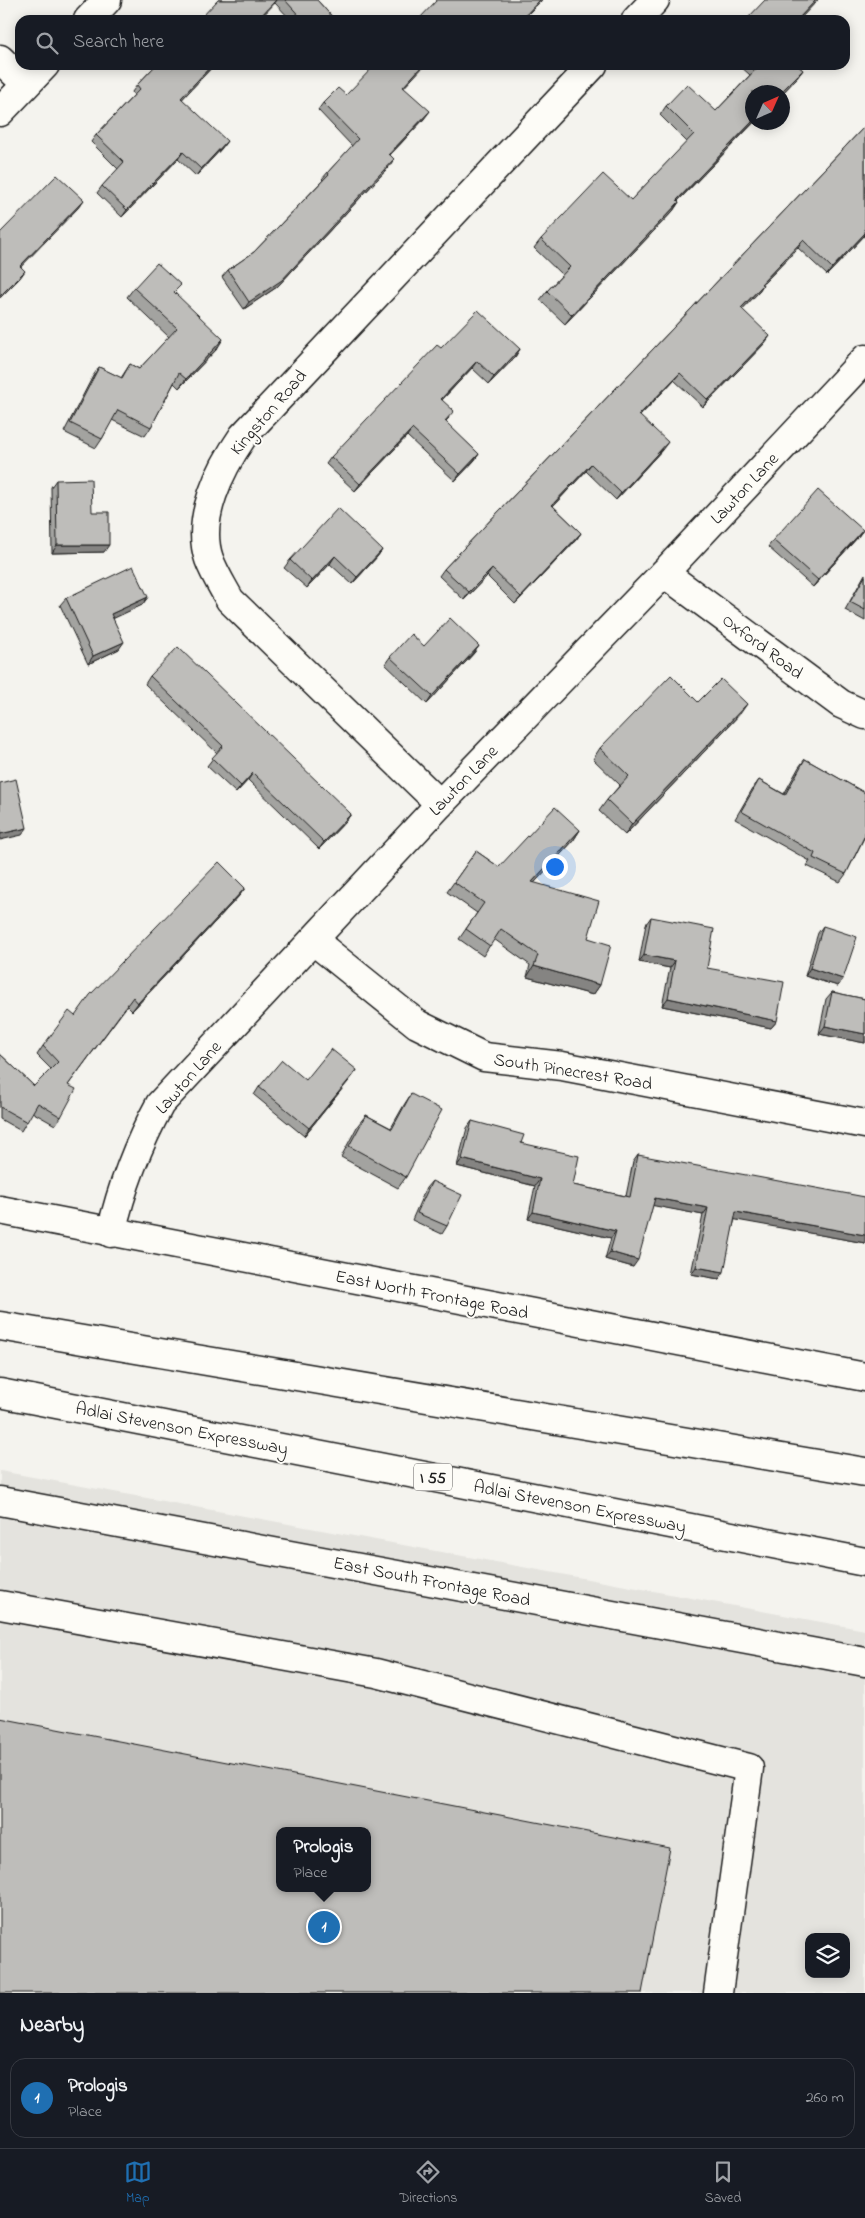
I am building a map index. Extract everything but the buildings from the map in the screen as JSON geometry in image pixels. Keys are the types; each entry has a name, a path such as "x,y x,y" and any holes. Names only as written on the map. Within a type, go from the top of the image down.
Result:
{"main road":[{"path":"93,15 107,0"},
{"path":"641,15 655,0"},
{"path":"0,59 26,84"},
{"path":"0,112 40,70"},
{"name":"Kingston Road","path":"440,804 230,600 209,557 206,526 213,491 224,465 243,436 588,70"},
{"name":"Lawton Lane","path":"111,1232 119,1197 138,1143 160,1104 440,804 664,573 865,359"},
{"name":"Oxford Road","path":"664,573 841,704 865,715"},
{"name":"South Pinecrest Road","path":"314,941 417,1024 484,1058 562,1066 865,1124"},
{"name":"East North Frontage Road","path":"0,1210 865,1377"},
{"path":"0,1326 865,1472"},
{"name":"Adlai Stevenson Expressway","path":"0,1393 865,1562"},
{"name":"East South Frontage Road","path":"0,1501 865,1662"},
{"path":"0,1605 376,1673 749,1768 718,1993"}],"shaded area":[{"path":"0,1471 865,1630 865,1993 0,1993"}],"place":[{"name":"Prologis","path":"324,1927"}]}
